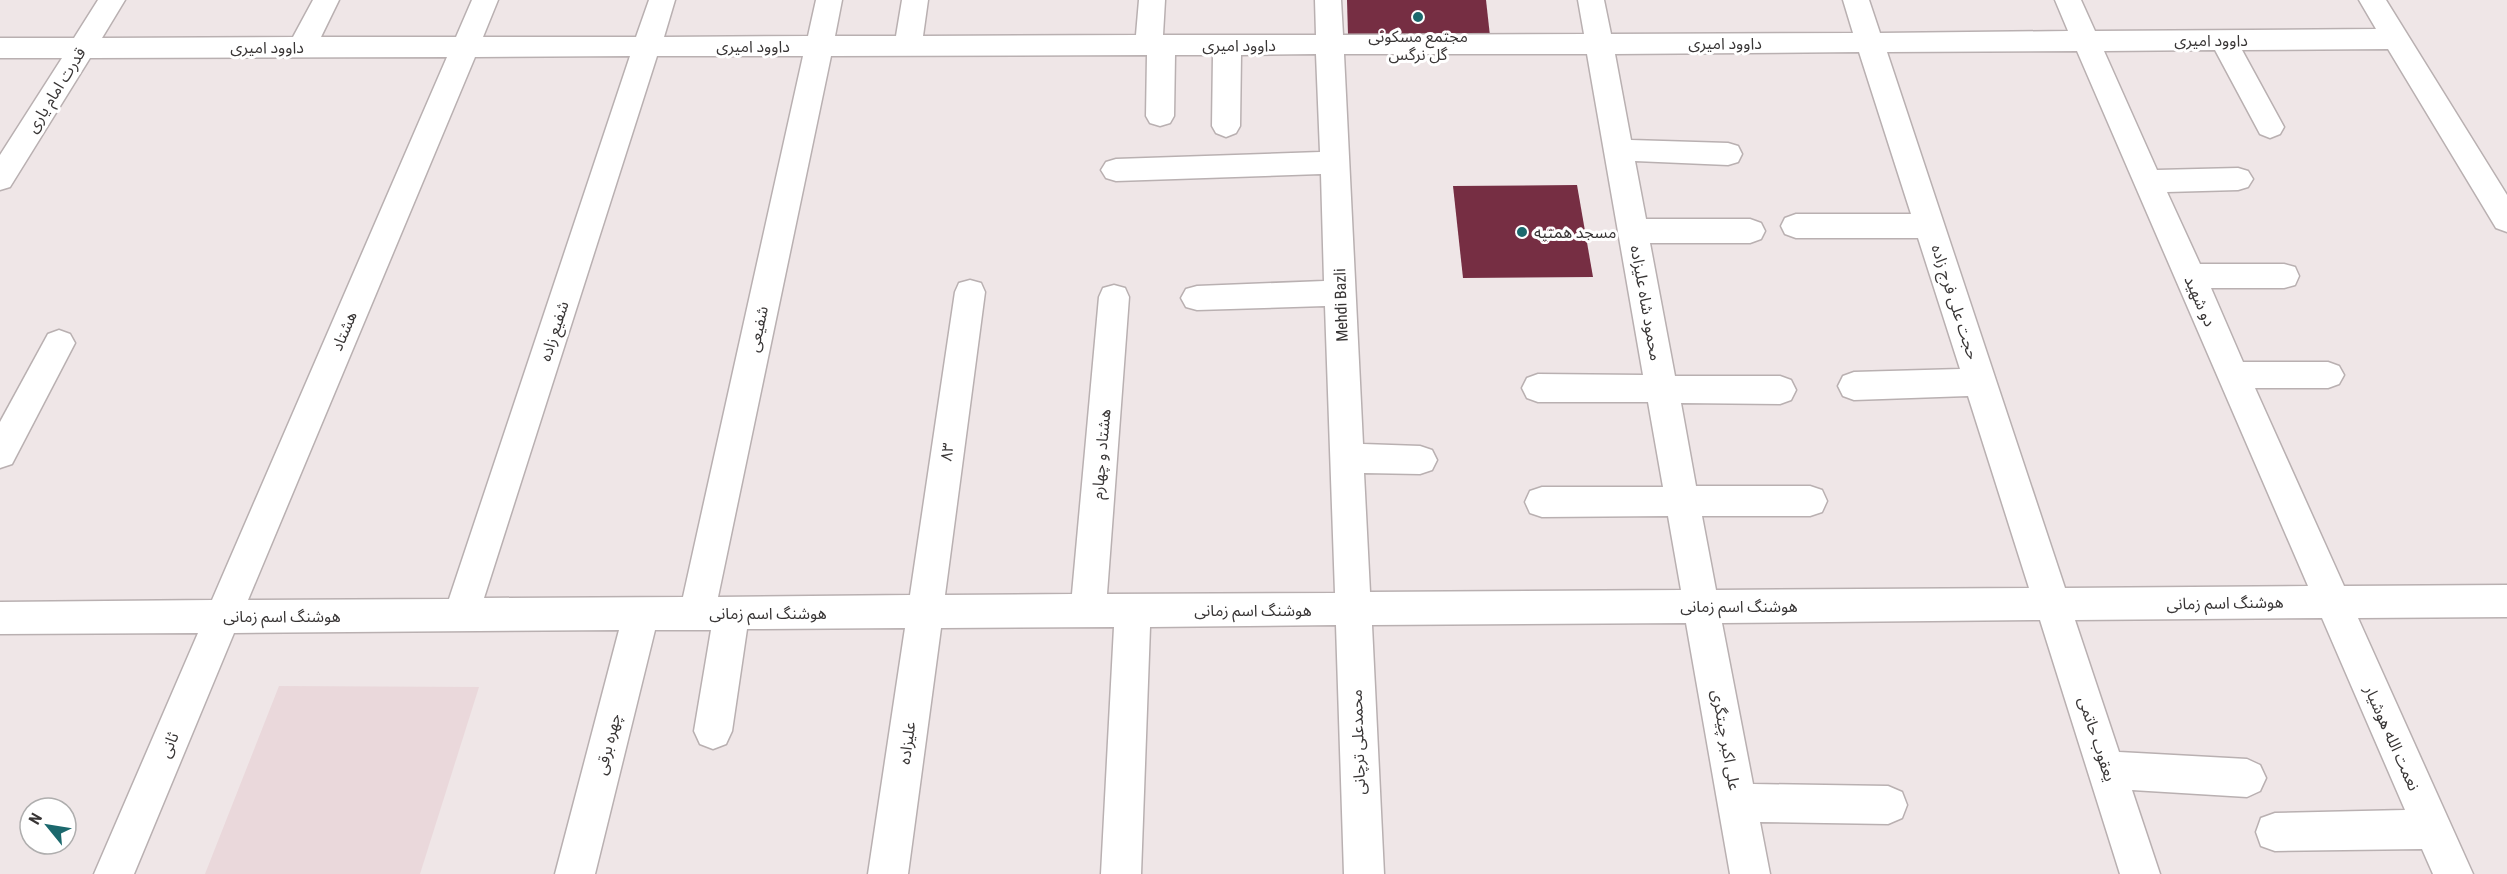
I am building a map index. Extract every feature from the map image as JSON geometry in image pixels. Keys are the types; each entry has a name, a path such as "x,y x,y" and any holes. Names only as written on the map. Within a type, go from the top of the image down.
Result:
{"street":[{"name":"قدرت امام یاری","path":"0,179 112,0"},
{"path":"302,47 326,0"},
{"name":"هشتاد","path":"224,616 485,0"},
{"name":"شفیع زاده","path":"460,615 662,0"},
{"name":"شفیعی","path":"713,731 714,613 818,46 829,0"},
{"path":"908,46 915,0"},
{"path":"1152,0 1160,116"},
{"name":"Mehdi Bazli","path":"1328,0 1353,609"},
{"name":"محمود شاه علیزاده","path":"1591,0 1701,606"},
{"name":"حجت علی فرج زاده","path":"1856,0 2053,604"},
{"name":"دو شهید","path":"2068,0 2332,602"},
{"path":"2372,0 2507,220"},
{"name":"داوود امیری","path":"0,48 1599,44 2396,39"},
{"path":"2223,40 2270,127"},
{"path":"1226,126 1227,45"},
{"path":"1618,150 1728,154"},
{"path":"1116,170 1335,163"},
{"path":"2148,181 2238,179"},
{"path":"1796,226 1930,226"},
{"path":"1633,231 1750,231"},
{"path":"2189,276 2284,276"},
{"name":"۸۳","path":"925,612 970,291"},
{"path":"1197,298 1340,293"},
{"name":"هشتاد و چهارم","path":"1088,610 1114,297"},
{"path":"0,454 58,343"},
{"path":"2233,375 2328,375"},
{"path":"1854,386 1981,382"},
{"path":"1538,388 1780,390"},
{"path":"1347,458 1420,459"},
{"path":"1542,502 1810,501"},
{"name":"هوشنگ اسم زمانی","path":"0,618 2507,601"},
{"name":"نعمت الله هوشیار","path":"2332,602 2453,874"},
{"name":"یعقوب حاتمی","path":"2053,604 2140,874"},
{"name":"علی اکبر چیتگری","path":"1701,606 1750,874"},
{"name":"محمدعلی ترچانی","path":"1353,609 1364,874"},
{"path":"1121,874 1133,611"},
{"name":"علیزاده","path":"888,874 925,612"},
{"name":"چهره برقی","path":"575,874 641,614"},
{"name":"ثانی","path":"114,874 224,616"},
{"path":"2107,770 2247,778"},
{"path":"1737,802 1888,805"},
{"path":"2275,832 2433,829"}],"shaded area":[{"path":"279,686 479,687 420,874 205,874"}],"building":[{"name":"مجتمع مسکونی گل نرگس","path":"1347,0 1486,0 1490,36 1348,35"},
{"name":"مسجد همتیه","path":"1577,185 1593,277 1463,278 1453,186"}],"place":[{"name":"مجتمع مسکونی گل نرگس","path":"1418,17"},
{"name":"مسجد همتیه","path":"1522,232"}]}
